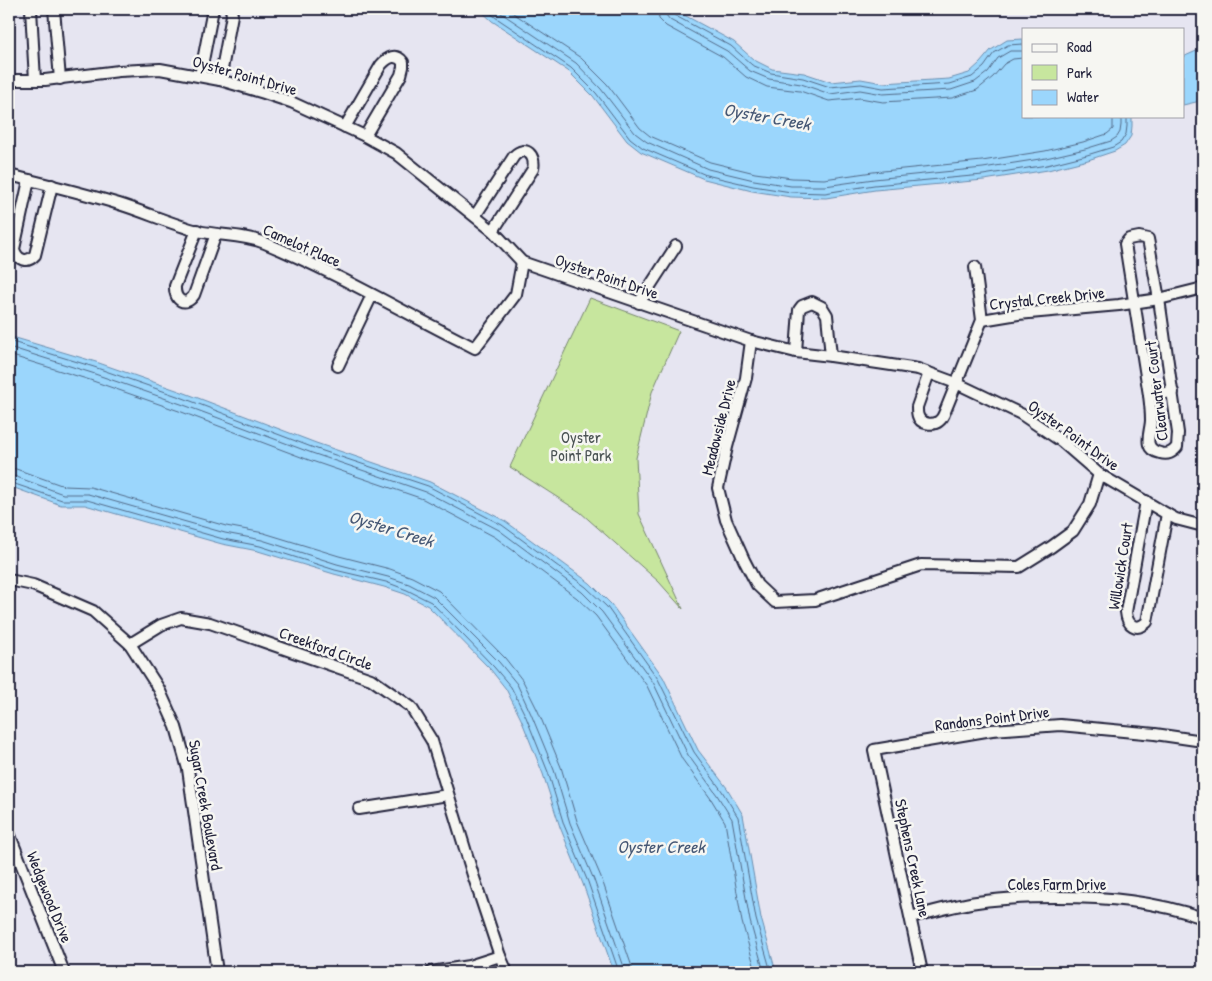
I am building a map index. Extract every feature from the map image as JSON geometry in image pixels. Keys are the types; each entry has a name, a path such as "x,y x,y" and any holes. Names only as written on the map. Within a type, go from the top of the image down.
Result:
{"street":[{"path":"31,9 35,80"},
{"path":"54,9 60,79"},
{"path":"200,76 213,9"},
{"path":"220,80 232,15 231,9"},
{"path":"345,127 381,65 391,56 396,56 404,62 404,67 365,136"},
{"name":"Oyster Point Drive","path":"9,80 60,79 119,71 160,69 220,80 291,102 365,136 396,153 493,231 522,262 751,342 796,352 918,369 956,383 1021,414 1061,441 1099,474 1146,502 1176,518 1203,526"},
{"path":"475,216 514,156 523,150 528,152 533,158 533,169 493,231"},
{"name":"Camelot Place","path":"9,175 118,204 196,230 234,235 262,242 346,281 474,348 516,294 522,262"},
{"path":"29,180 14,249 20,259 32,259 35,255 52,185"},
{"path":"196,230 175,286 176,298 186,302 191,300 194,295 216,234"},
{"name":"Clearwater Court","path":"1139,237 1148,239 1159,299 1178,433 1177,447 1172,453 1164,454 1150,448 1148,441 1151,419 1149,396 1125,244 1129,239 1139,237"},
{"path":"639,303 676,246"},
{"path":"975,267 982,320"},
{"name":"Crystal Creek Drive","path":"929,373 917,407 918,418 922,422 930,424 939,421 944,414 982,320 1018,314 1118,306 1159,299 1203,288"},
{"path":"338,366 372,295"},
{"path":"796,352 799,310 802,306 812,302 822,307 827,315 831,356"},
{"name":"Meadowside Drive","path":"751,342 746,378 718,488 726,520 744,560 758,585 775,602 815,600 921,565 1019,567 1073,531 1090,504 1099,474"},
{"path":"1149,396 1172,392"},
{"name":"Willowick Court","path":"1146,502 1126,612 1128,623 1133,626 1144,626 1147,622 1167,514"},
{"name":"Sugar Creek Boulevard","path":"9,580 33,585 93,611 130,644 158,689 176,727 188,769 217,972"},
{"name":"Creekford Circle","path":"130,644 161,625 181,618 210,623 371,679 411,707 432,742 473,874 507,972"},
{"name":"Randons Point Drive","path":"874,750 992,730 1060,726 1155,734 1203,741"},
{"name":"Stephens Creek Lane","path":"874,750 922,972"},
{"path":"359,809 448,795"},
{"name":"Wedgewood Drive","path":"9,833 64,972"},
{"name":"Coles Farm Drive","path":"910,917 978,902 1032,896 1085,897 1141,902 1203,918"},
{"path":"431,972 468,966 500,956"}],"green space":[{"name":"Oyster Point Park","path":"590,298 679,331 652,392 636,458 639,514 683,609 659,582 580,512 510,467"}],"water":[{"name":"Oyster Creek","path":"479,9 673,9 734,42 754,60 772,69 804,73 831,82 861,79 883,83 949,79 969,73 991,50 1007,40 1022,39 1022,118 1132,118 1131,136 1125,145 1115,151 1088,160 1048,170 984,180 875,190 826,198 791,197 752,191 704,179 641,152 627,141 593,96 568,71 492,21"},
{"path":"1203,48 1203,98 1184,105 1184,57"},
{"name":"Oyster Creek","path":"9,336 96,362 185,393 316,443 430,482 505,521 590,583 611,604 663,677 698,750 727,788 743,815 761,918 776,972 614,972 583,884 560,827 543,774 521,719 506,689 491,670 428,606 405,594 384,587 85,505 61,505 9,486"}]}
